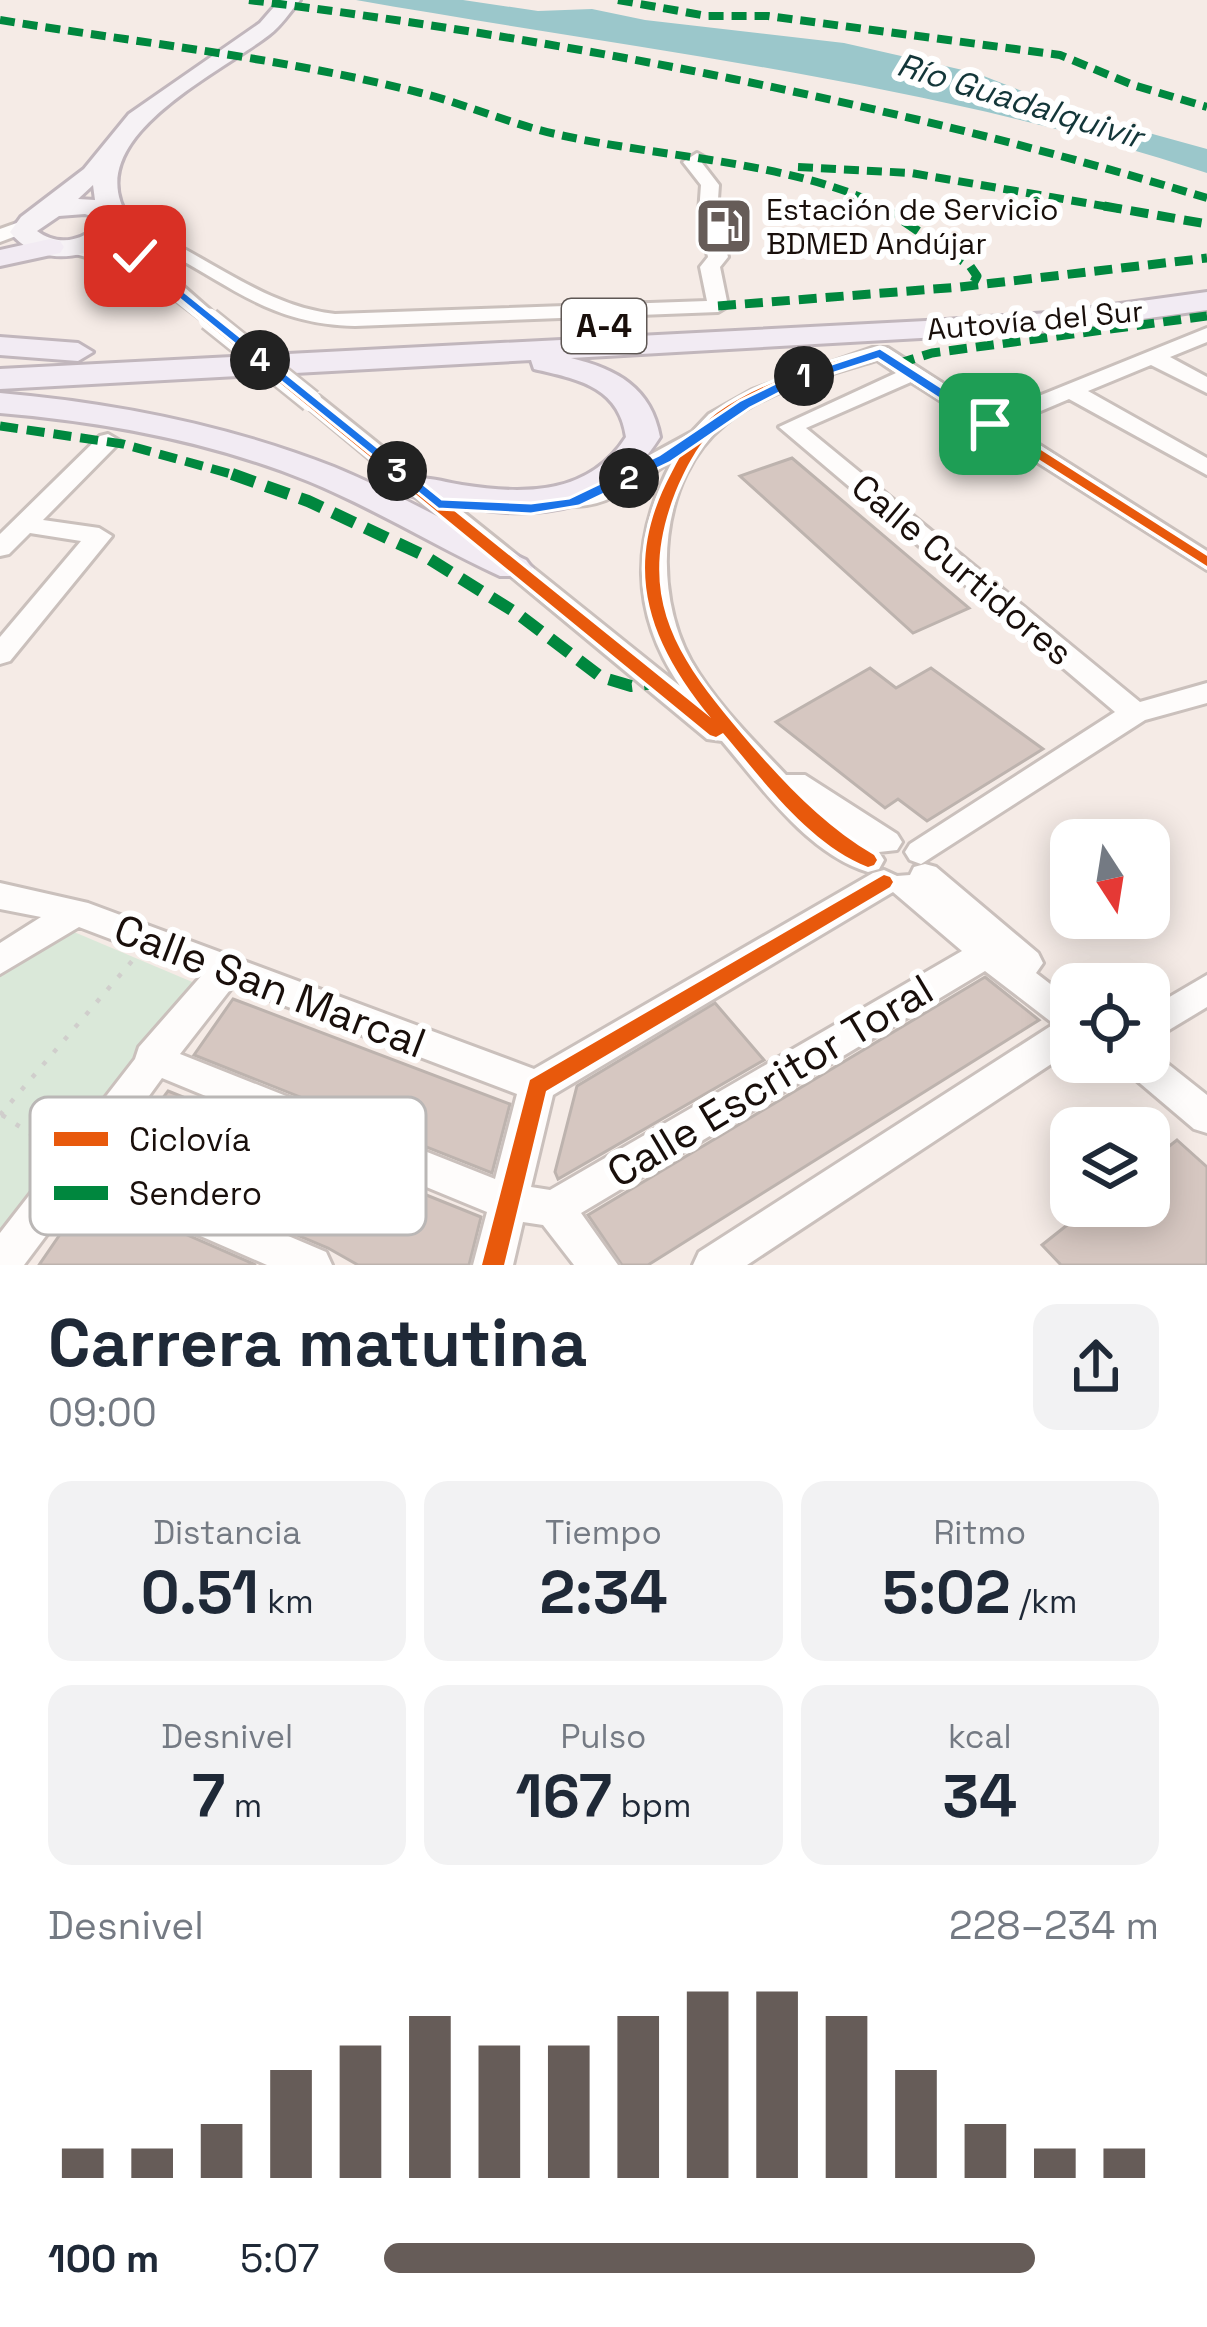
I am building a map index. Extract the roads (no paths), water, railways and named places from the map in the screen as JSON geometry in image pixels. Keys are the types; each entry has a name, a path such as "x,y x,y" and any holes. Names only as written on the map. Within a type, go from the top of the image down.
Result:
{"highway":[{"name":"Autovía del Sur","path":"0,356 898,312 1207,280"},
{"name":"Autovía del Sur","path":"0,379 1061,321 1207,302"},
{"path":"880,353 1061,321"},
{"path":"0,346 78,352"},
{"path":"108,374 481,361 549,363 603,378 622,390 642,420 643,437 623,466 576,494 503,502 427,496"},
{"path":"0,404 94,415 248,449 391,505 513,568"}],"main road":[{"path":"20,241 137,119 267,27 290,0"},
{"path":"110,152 104,184 112,223"},
{"path":"50,211 75,206 112,223"},
{"path":"20,241 91,243 112,223"}],"street":[{"path":"112,223 209,269 274,307 302,316 334,320 458,313 576,315 718,306 710,267 718,257 708,213 710,185 692,162 697,158"},
{"path":"112,223 146,267 208,319 763,768"},
{"path":"20,241 146,267"},
{"path":"990,424 1207,334"},
{"path":"427,496 531,508 573,502 665,459 785,384 880,353 1207,562"},
{"path":"1153,357 1207,386"},
{"name":"Calle Curtidores","path":"912,374 790,428 1135,713"},
{"path":"1071,391 1207,468"},
{"path":"705,430 668,485 655,529 651,575 658,617 678,661 777,788 850,850 898,866 1050,984"},
{"path":"0,548 108,441"},
{"path":"0,655 99,536 22,524"},
{"path":"493,1265 537,1086 898,866 1135,713 1207,693"},
{"path":"898,866 985,954 1050,1006"},
{"name":"Calle San Marcal","path":"0,896 76,912 537,1086"},
{"path":"0,960 76,912"},
{"name":"Calle Escritor Toral","path":"554,1208 985,954"},
{"path":"126,1097 152,1058 227,969"},
{"path":"1170,1013 1207,989"},
{"path":"713,1265 1050,1046"},
{"path":"152,1058 248,1097"},
{"path":"1166,1083 1207,1118"},
{"path":"426,1169 507,1202 554,1208 598,1265"},
{"path":"0,1264 30,1228"},
{"path":"242,1235 312,1265"}],"water":[{"name":"Río Guadalquivir","path":"356,0 463,0 538,11 592,9 645,20 844,43 976,73 1080,114 1207,149 1207,173 1103,141 892,91"}],"place":[{"name":"Estación de Servicio BDMED Andújar","path":"724,226"}]}
